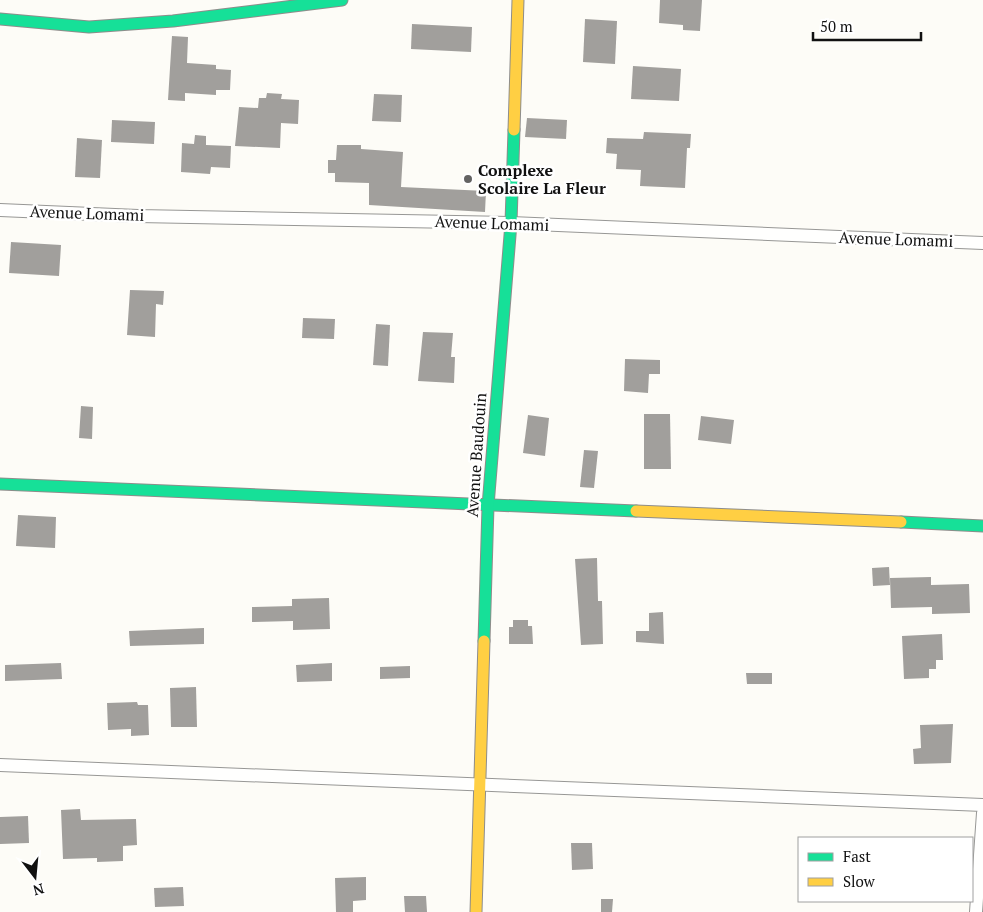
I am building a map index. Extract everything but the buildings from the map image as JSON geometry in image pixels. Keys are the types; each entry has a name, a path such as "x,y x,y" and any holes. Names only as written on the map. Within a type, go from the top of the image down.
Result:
{"street":[{"path":"0,19 89,27 173,21 342,0"},
{"name":"Avenue Baudouin","path":"476,912 488,506 510,223 518,0"},
{"name":"Avenue Lomami","path":"0,210 138,216 510,223 983,243"},
{"path":"0,484 983,526"},
{"path":"0,765 983,805"},
{"path":"976,912 983,813"}],"traffic: fast":[{"path":"0,19 89,27 173,21 342,0"},
{"path":"484,641 488,506 511,223 514,130"},
{"path":"0,484 636,511"},
{"path":"901,522 983,526"}],"traffic: slow":[{"path":"514,130 518,0"},
{"path":"636,511 901,522"},
{"path":"476,912 484,641"}],"place":[{"name":"Complexe Scolaire La Fleur","path":"468,179"}]}
